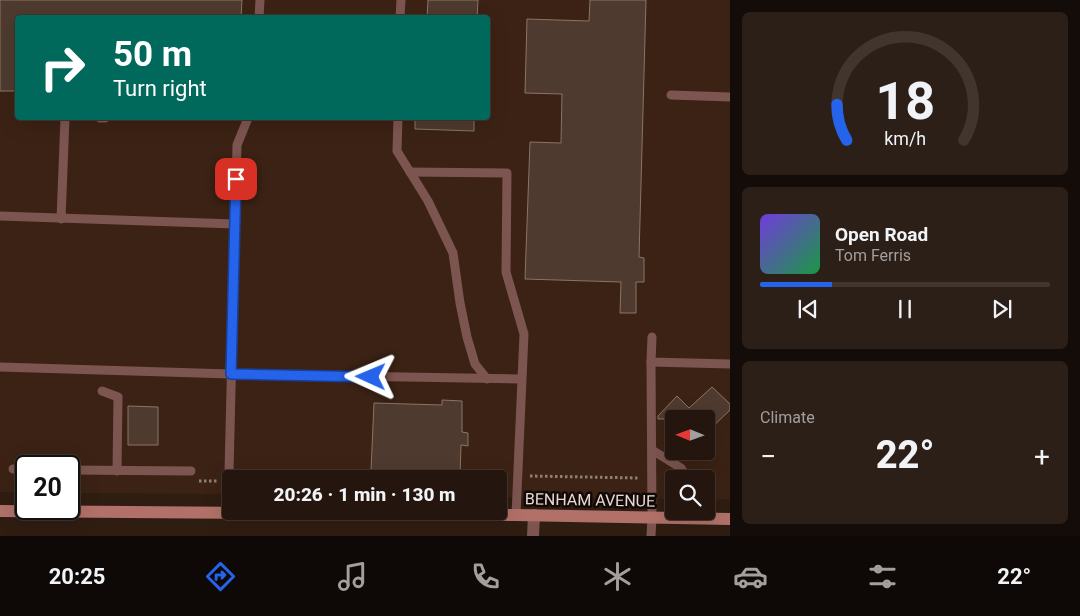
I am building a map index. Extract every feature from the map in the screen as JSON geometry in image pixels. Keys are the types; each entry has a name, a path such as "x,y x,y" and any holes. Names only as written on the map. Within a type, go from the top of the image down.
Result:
{"main road":[{"name":"BENHAM AVENUE","path":"0,511 222,513"},
{"name":"BENHAM AVENUE","path":"507,515 665,517"},
{"name":"BENHAM AVENUE","path":"715,517 730,519"}],"street":[{"path":"534,516 534,536"}],"lane":[{"path":"259,15 260,0"},
{"path":"400,15 401,0"},
{"path":"671,95 730,97"},
{"path":"61,219 65,120"},
{"path":"229,470 237,145 247,120"},
{"path":"398,120 397,151 428,200 453,253 467,337 475,364 487,379"},
{"path":"410,172 507,174 506,272 524,334 516,515"},
{"path":"0,216 235,224"},
{"path":"651,536 652,337"},
{"path":"651,362 730,364"},
{"path":"0,367 231,374 522,379"},
{"path":"102,391 118,397 117,471"},
{"path":"652,450 682,470"},
{"path":"80,470 191,472"}],"path":[{"path":"507,477 652,478"}],"shaded area":[{"path":"0,0 730,0 730,499 715,500 715,470 665,470 665,499 507,497 507,470 222,470 222,494 80,493 80,455 15,455 15,492 0,492"}],"building":[{"path":"0,0 242,0 241,15 15,15 15,91 0,91"},
{"path":"428,0 478,0 477,15 427,15"},
{"path":"590,0 646,0 639,257 644,258 644,282 636,282 636,313 620,313 621,282 525,279 530,142 561,143 562,94 525,93 527,19 589,21"},
{"path":"415,120 474,120 474,131 415,129"},
{"path":"712,387 730,404 730,410 715,424 715,410 665,410 665,419 658,419 658,416 677,396 689,408"},
{"path":"442,400 462,401 462,432 468,433 468,446 461,445 460,470 371,470 374,403 442,405"},
{"path":"128,406 158,407 158,445 128,445"}],"route":[{"path":"236,179 231,374 371,377"}]}
